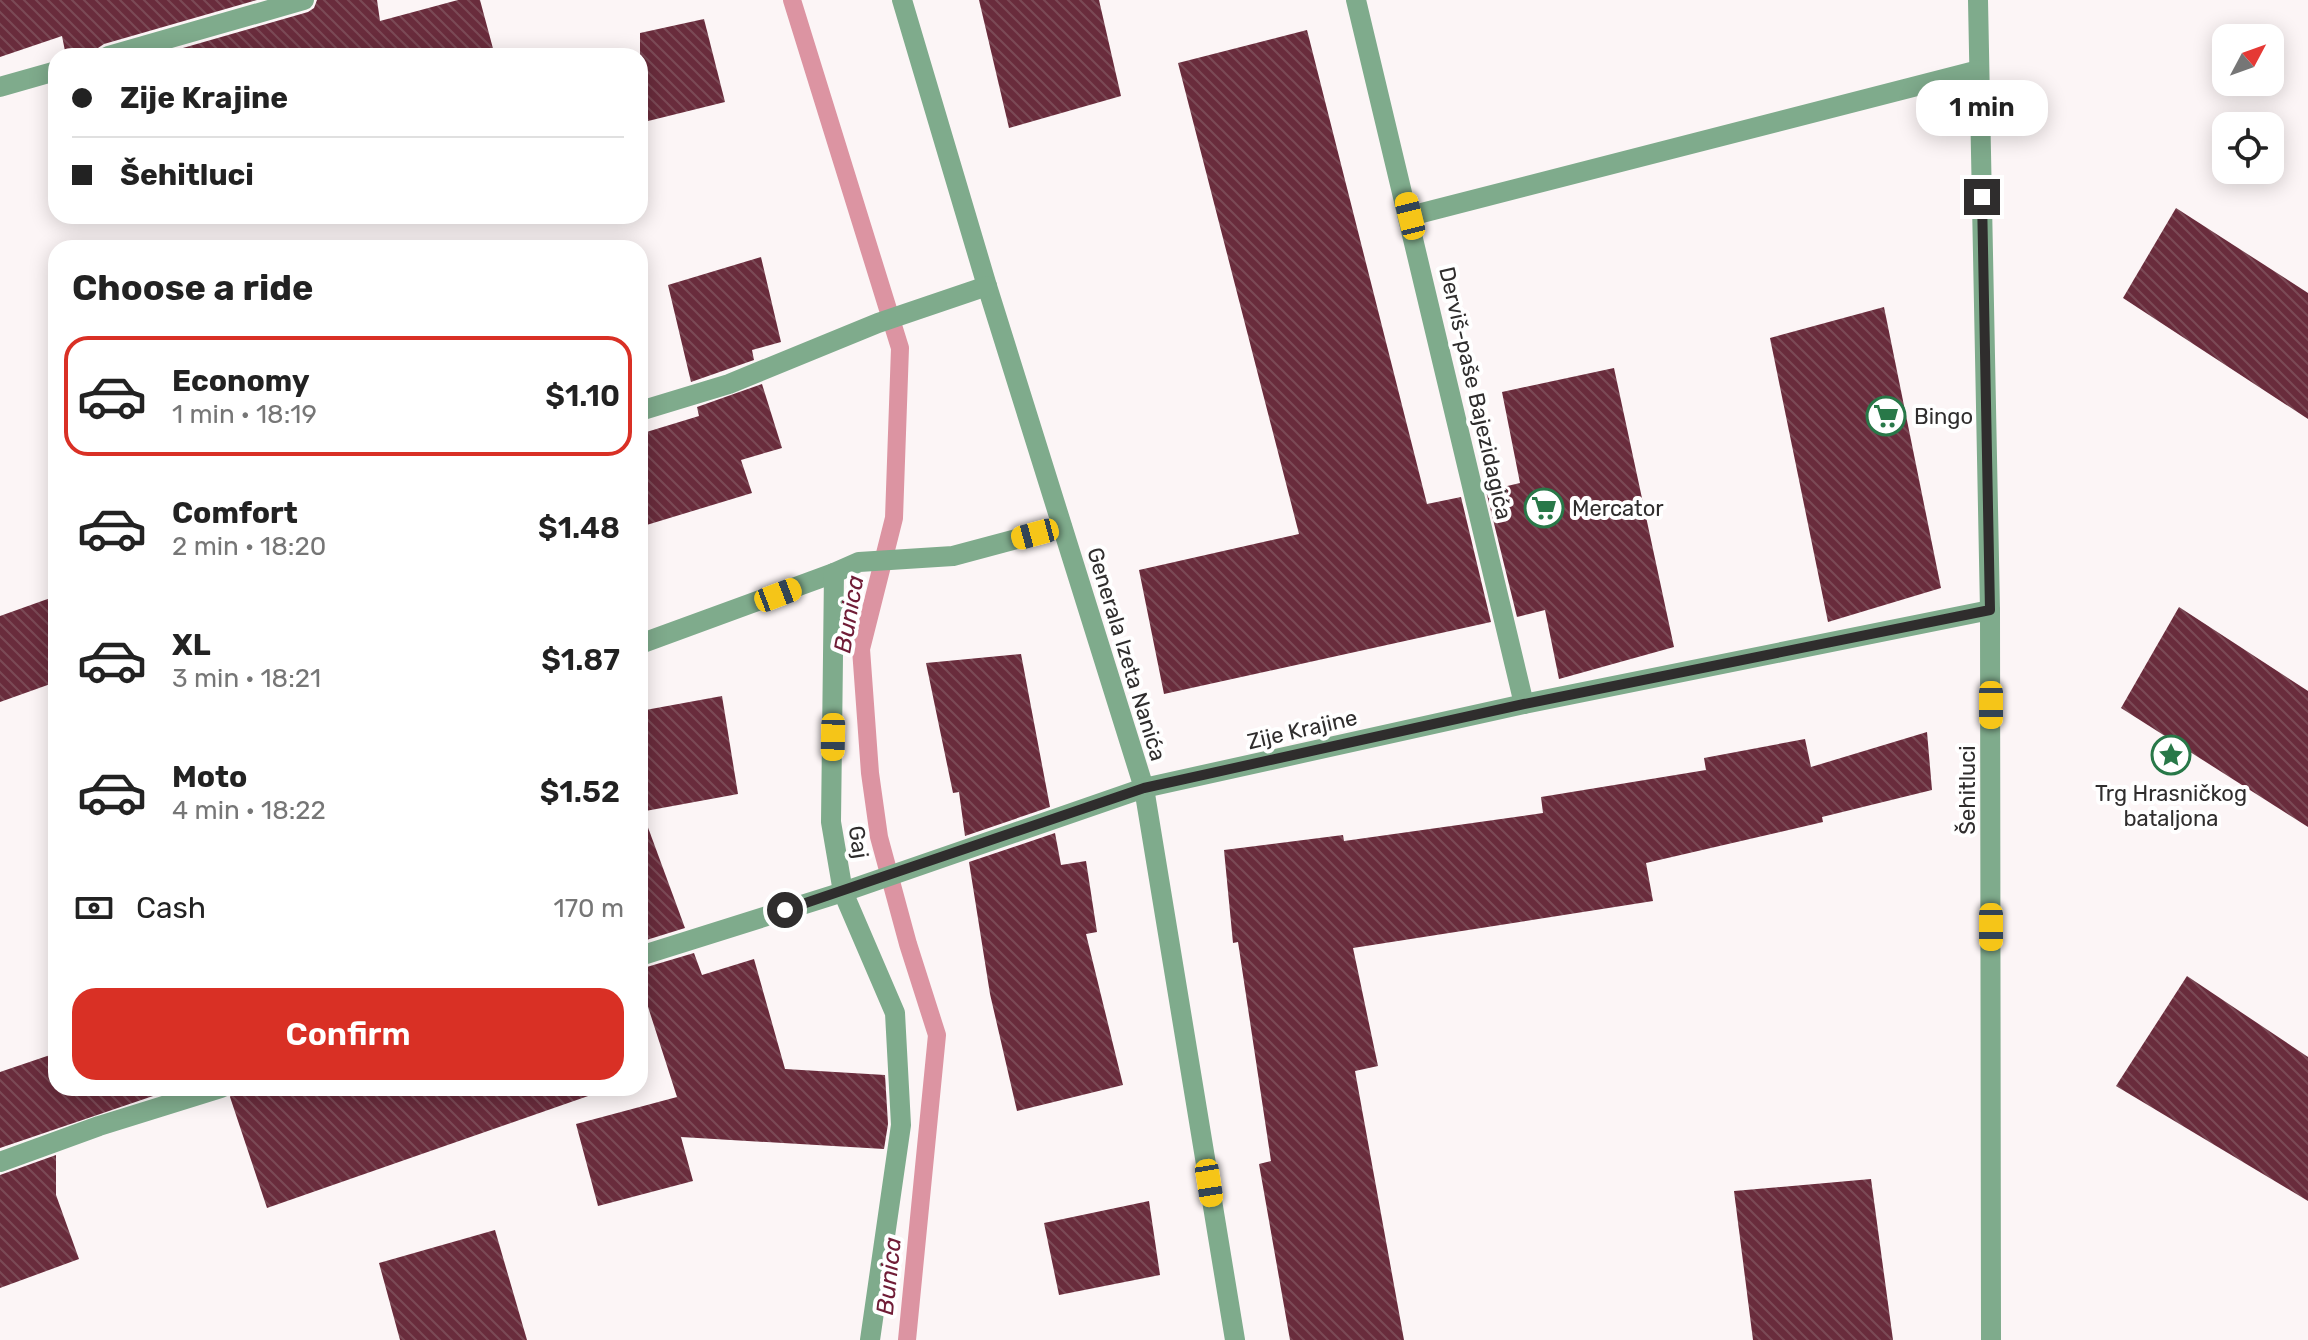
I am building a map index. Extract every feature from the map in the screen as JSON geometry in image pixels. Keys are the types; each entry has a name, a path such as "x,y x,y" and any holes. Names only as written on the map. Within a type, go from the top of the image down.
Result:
{"street":[{"path":"136,48 304,0"},
{"name":"Generala Izeta Nanića","path":"902,0 987,286 1144,788 1235,1340"},
{"name":"Derviš-paše Bajezidagića","path":"1356,0 1524,704"},
{"name":"Šehitluci","path":"1978,0 1990,610 1991,1340"},
{"path":"1410,216 1979,70"},
{"path":"0,87 48,73"},
{"path":"648,409 729,384 878,323 987,286"},
{"path":"648,641 859,562 953,556 1062,527"},
{"name":"Gaj","path":"834,573 831,822 843,892 895,1013 901,1125 870,1340"},
{"name":"Zije Krajine","path":"648,953 843,892 1144,788 1524,704 1990,610"},
{"path":"0,1162 99,1126 195,1096"}],"building":[{"path":"0,0 257,0 98,48 64,48 62,36 0,57"},
{"path":"317,0 377,0 380,21 458,0 480,0 493,48 183,48 314,8"},
{"path":"979,0 1099,0 1121,96 1009,128"},
{"path":"704,19 725,102 648,121 648,48 640,48 640,33"},
{"path":"1307,30 1427,504 1461,497 1491,622 1164,694 1139,570 1299,534 1178,63"},
{"path":"2176,208 2308,293 2308,419 2123,298"},
{"path":"761,257 781,342 752,350 754,360 691,382 668,285"},
{"path":"1884,307 1941,588 1828,622 1770,338"},
{"path":"1614,368 1674,647 1559,679 1545,610 1517,617 1486,491 1520,483 1502,392"},
{"path":"762,384 782,448 741,460 752,493 648,525 648,432 699,416 697,407"},
{"path":"48,599 48,685 0,702 0,616"},
{"path":"2179,607 2308,691 2308,827 2121,708"},
{"path":"1021,654 1050,807 965,836 959,792 953,793 926,663"},
{"path":"722,696 738,794 648,811 648,710"},
{"path":"1927,732 1932,790 1822,817 1823,822 1646,863 1653,901 1353,948 1378,1066 1355,1071 1404,1340 1290,1340 1259,1164 1271,1161 1238,942 1233,943 1224,850 1343,835 1344,841 1543,813 1541,797 1706,770 1704,758 1805,739 1811,767"},
{"path":"648,827 685,928 648,940"},
{"path":"1055,833 1061,865 1086,861 1097,932 1086,934 1123,1085 1017,1111 990,994 969,862"},
{"path":"694,953 702,975 754,959 785,1069 885,1075 888,1124 884,1149 681,1137 693,1181 598,1206 576,1124 677,1097 648,1007 648,967"},
{"path":"2187,976 2308,1057 2308,1201 2116,1086"},
{"path":"48,1056 48,1096 153,1096 0,1148 0,1072"},
{"path":"230,1096 588,1096 267,1208"},
{"path":"56,1155 56,1195 79,1259 0,1288 0,1175"},
{"path":"1871,1179 1893,1340 1753,1340 1734,1191"},
{"path":"1149,1201 1160,1275 1059,1295 1044,1223"},
{"path":"495,1230 527,1340 400,1340 379,1263"}],"waterway":[{"name":"Bunica","path":"792,0 900,348 894,518 861,649 870,773 879,837 937,1035 907,1340"}],"place":[{"name":"Bingo","path":"1886,416"},
{"name":"Mercator","path":"1544,508"},
{"name":"Trg Hrasničkog bataljona","path":"2171,755"}],"route":[{"path":"785,910 1144,788 1524,704 1990,610 1982,197"}]}
